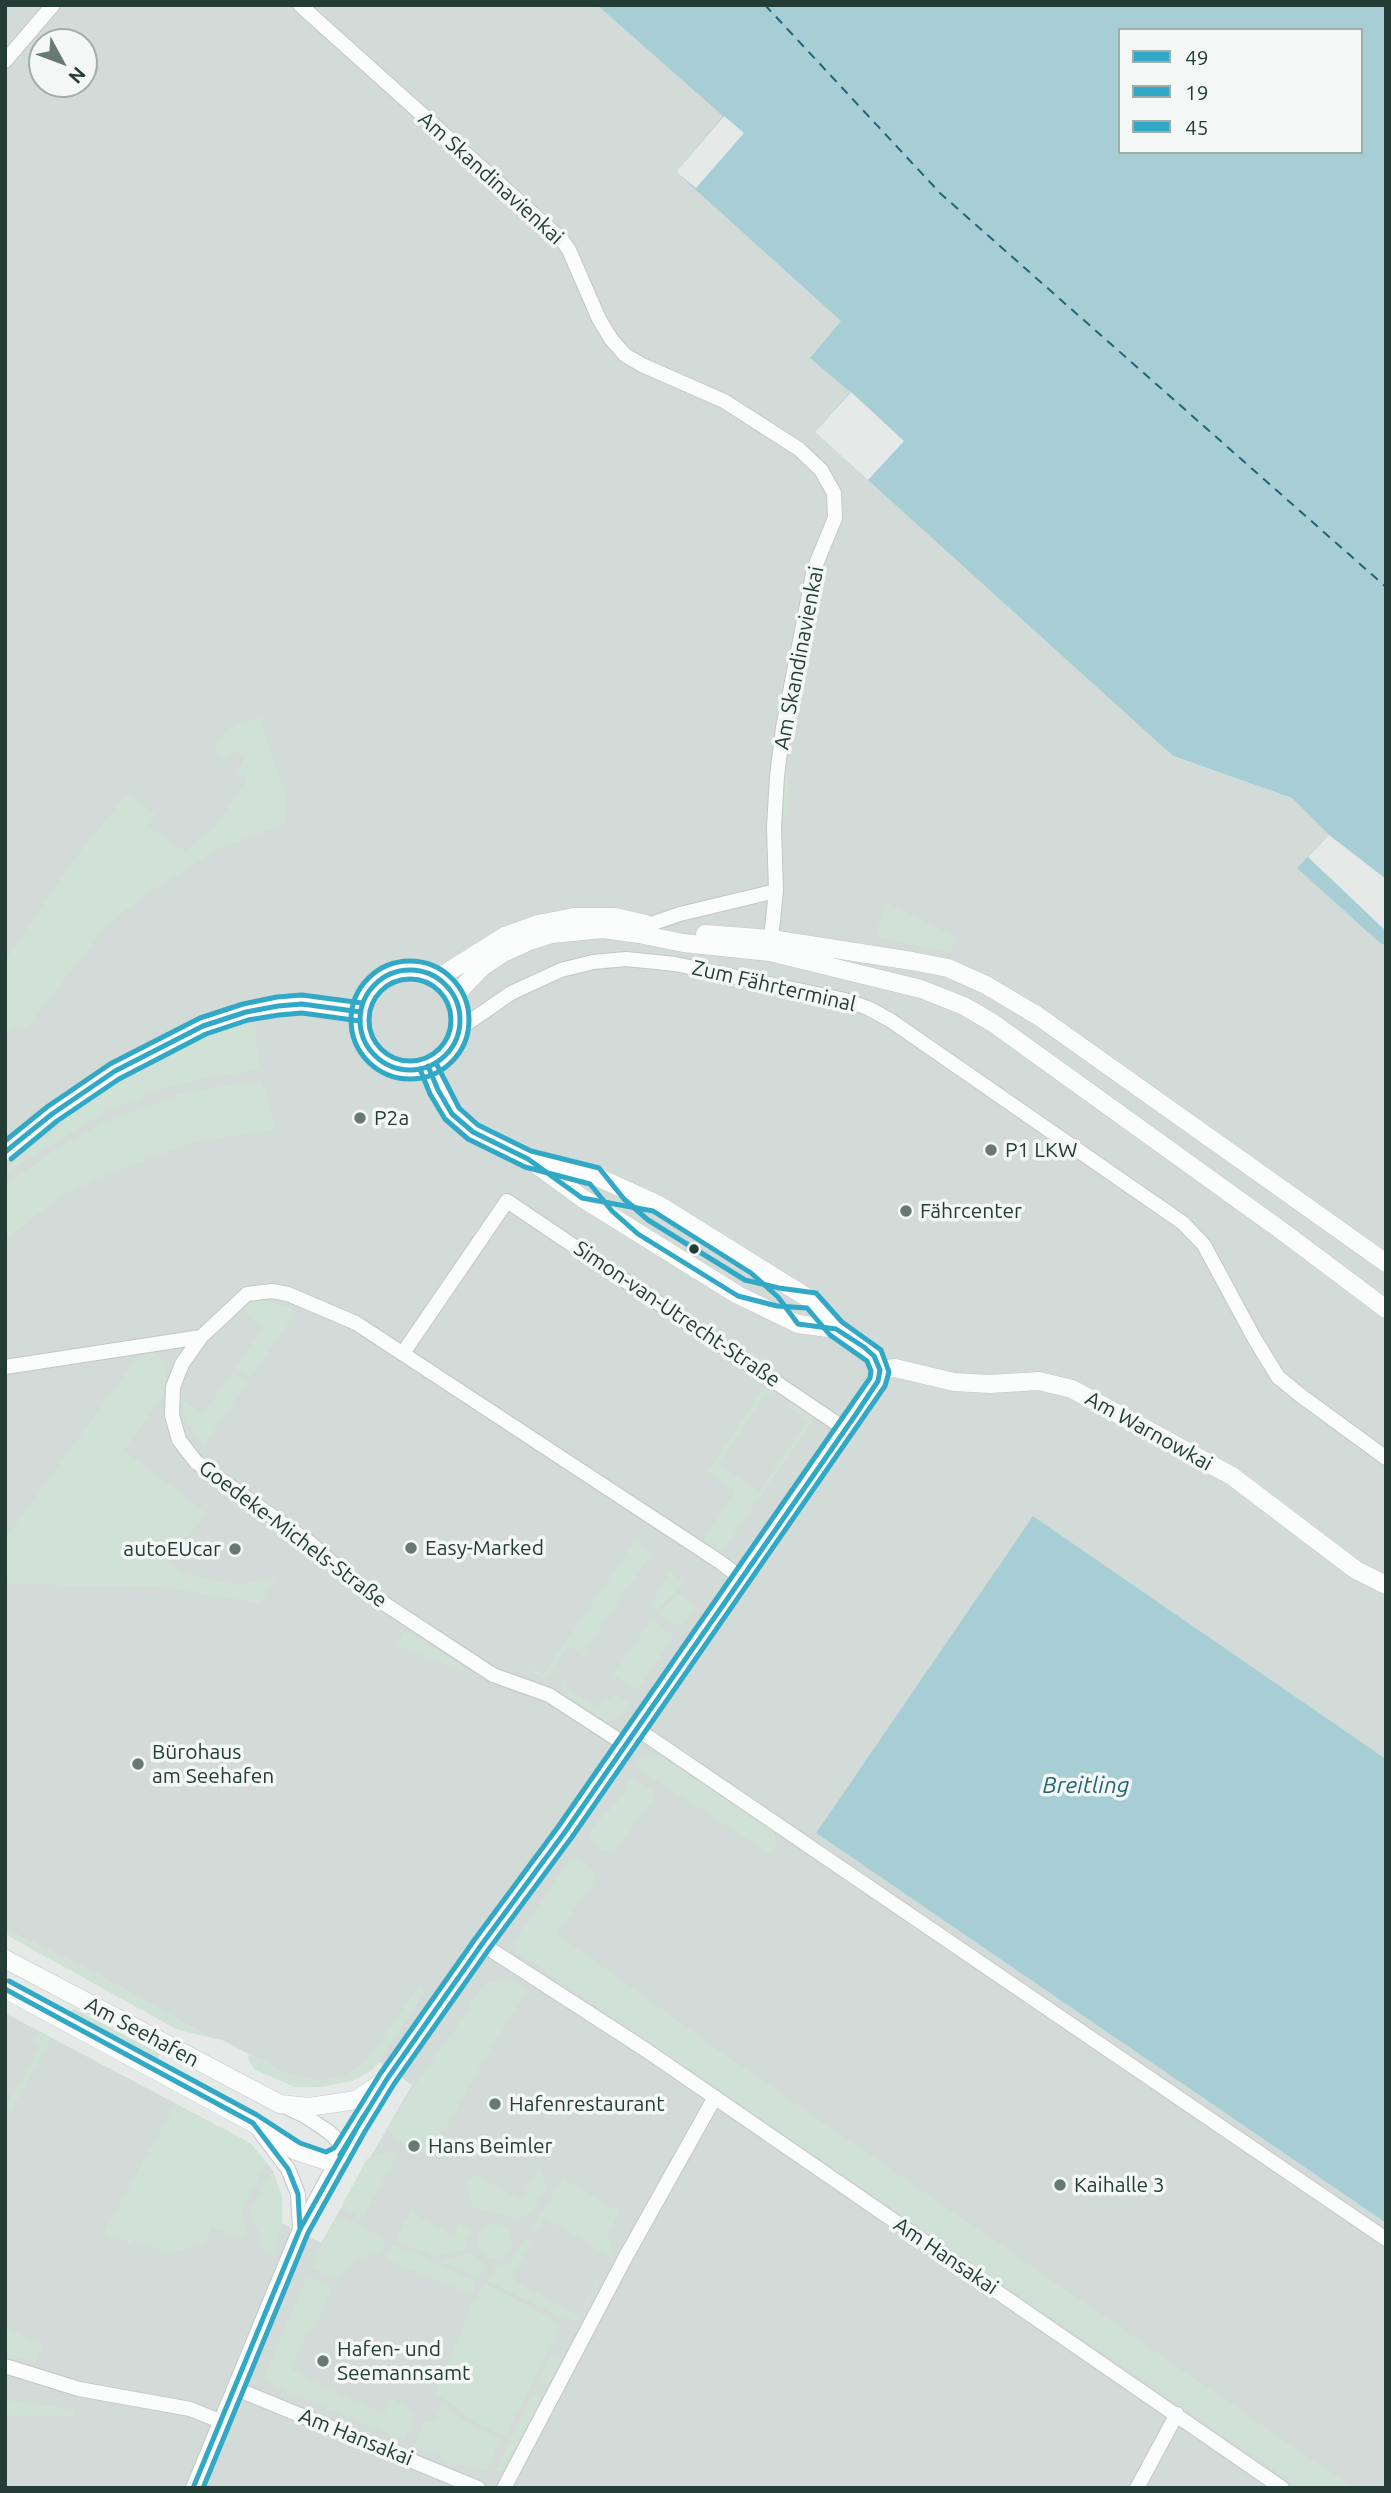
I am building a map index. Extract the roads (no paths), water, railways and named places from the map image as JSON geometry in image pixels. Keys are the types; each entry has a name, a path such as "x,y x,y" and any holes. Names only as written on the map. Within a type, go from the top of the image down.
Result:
{"street":[{"path":"5,61 52,5"},
{"name":"Am Skandinavienkai","path":"300,5 562,240 599,319 625,355 724,401 799,449 821,470 834,493 835,518 814,569 783,728 777,776 776,891 770,946"},
{"path":"648,925 680,914 776,891"},
{"name":"Zum Fährterminal","path":"438,978 505,936 538,924 574,917 615,917 687,933 770,946 948,968 1021,1004 1386,1263"},
{"name":"Zum Fährterminal","path":"454,996 482,967 527,942 552,934 603,929 683,943 770,946 920,989 964,1006 993,1023 1272,1224 1386,1310"},
{"name":"Zum Fährterminal","path":"428,1066 449,1052 459,1029 511,993 561,970 593,962 626,959 675,964 845,1000 868,1008 890,1020 1169,1213 1195,1234 1204,1245 1278,1377 1386,1458"},
{"path":"193,2488 300,2229 340,2155 387,2079 565,1832 878,1381 880,1370 874,1356 836,1329 811,1300 657,1203 595,1176 528,1158 483,1138 458,1120 438,1090 428,1066 405,1070 383,1062 374,1055 363,1035 361,1012 364,1001 376,983 395,972 417,970 438,978 454,996 460,1012 459,1029"},
{"path":"5,1152 52,1114 116,1071 203,1026 246,1012 278,1006 302,1004 361,1012"},
{"path":"528,1158 582,1198 738,1295 798,1324 836,1329"},
{"name":"Simon-van-Utrecht-Straße","path":"403,1353 507,1201 845,1429"},
{"name":"Goedeke-Michels-Straße","path":"626,1745 549,1695 493,1675 359,1587 310,1543 196,1462 179,1440 172,1416 173,1387 181,1364 201,1337 247,1294 272,1291 288,1294 356,1323 741,1578"},
{"path":"5,1367 201,1337"},
{"name":"Am Warnowkai","path":"880,1370 895,1368 954,1382 990,1384 1039,1381 1072,1389 1232,1476 1356,1570 1386,1585"},
{"path":"636,1729 1386,2239"},
{"name":"Am Hansakai","path":"482,1944 646,2050 1282,2488"},
{"name":"Am Seehafen","path":"5,1959 305,2116 339,2142 340,2155 327,2161 296,2151 253,2123 5,1989"},
{"name":"Am Seehafen","path":"280,2104 309,2107 356,2101 387,2079"},
{"path":"504,2488 625,2258 715,2097"},
{"name":"Am Seehafen","path":"253,2123 288,2169 298,2194 300,2229"},
{"path":"5,2366 79,2389 190,2409 220,2421"},
{"name":"Am Hansakai","path":"234,2388 478,2488"},
{"path":"1137,2488 1177,2414"}],"water":[{"path":"597,5 1386,5 1386,946 1297,868 1329,835 1292,798 1173,756 815,432 850,392 810,358 841,321 676,172 723,116"},
{"name":"Breitling","path":"1033,1516 1386,1759 1386,2223 816,1833"}],"place":[{"name":"P2a","path":"360,1118"},
{"name":"P1 LKW","path":"991,1150"},
{"name":"Fährcenter","path":"906,1211"},
{"name":"Easy-Marked","path":"411,1548"},
{"name":"autoEUcar","path":"235,1549"},
{"name":"Bürohaus am Seehafen","path":"138,1764"},
{"name":"Hafenrestaurant","path":"495,2104"},
{"name":"Hans Beimler","path":"414,2146"},
{"name":"Kaihalle 3","path":"1060,2185"},
{"name":"Hafen- und Seemannsamt","path":"323,2361"}]}
